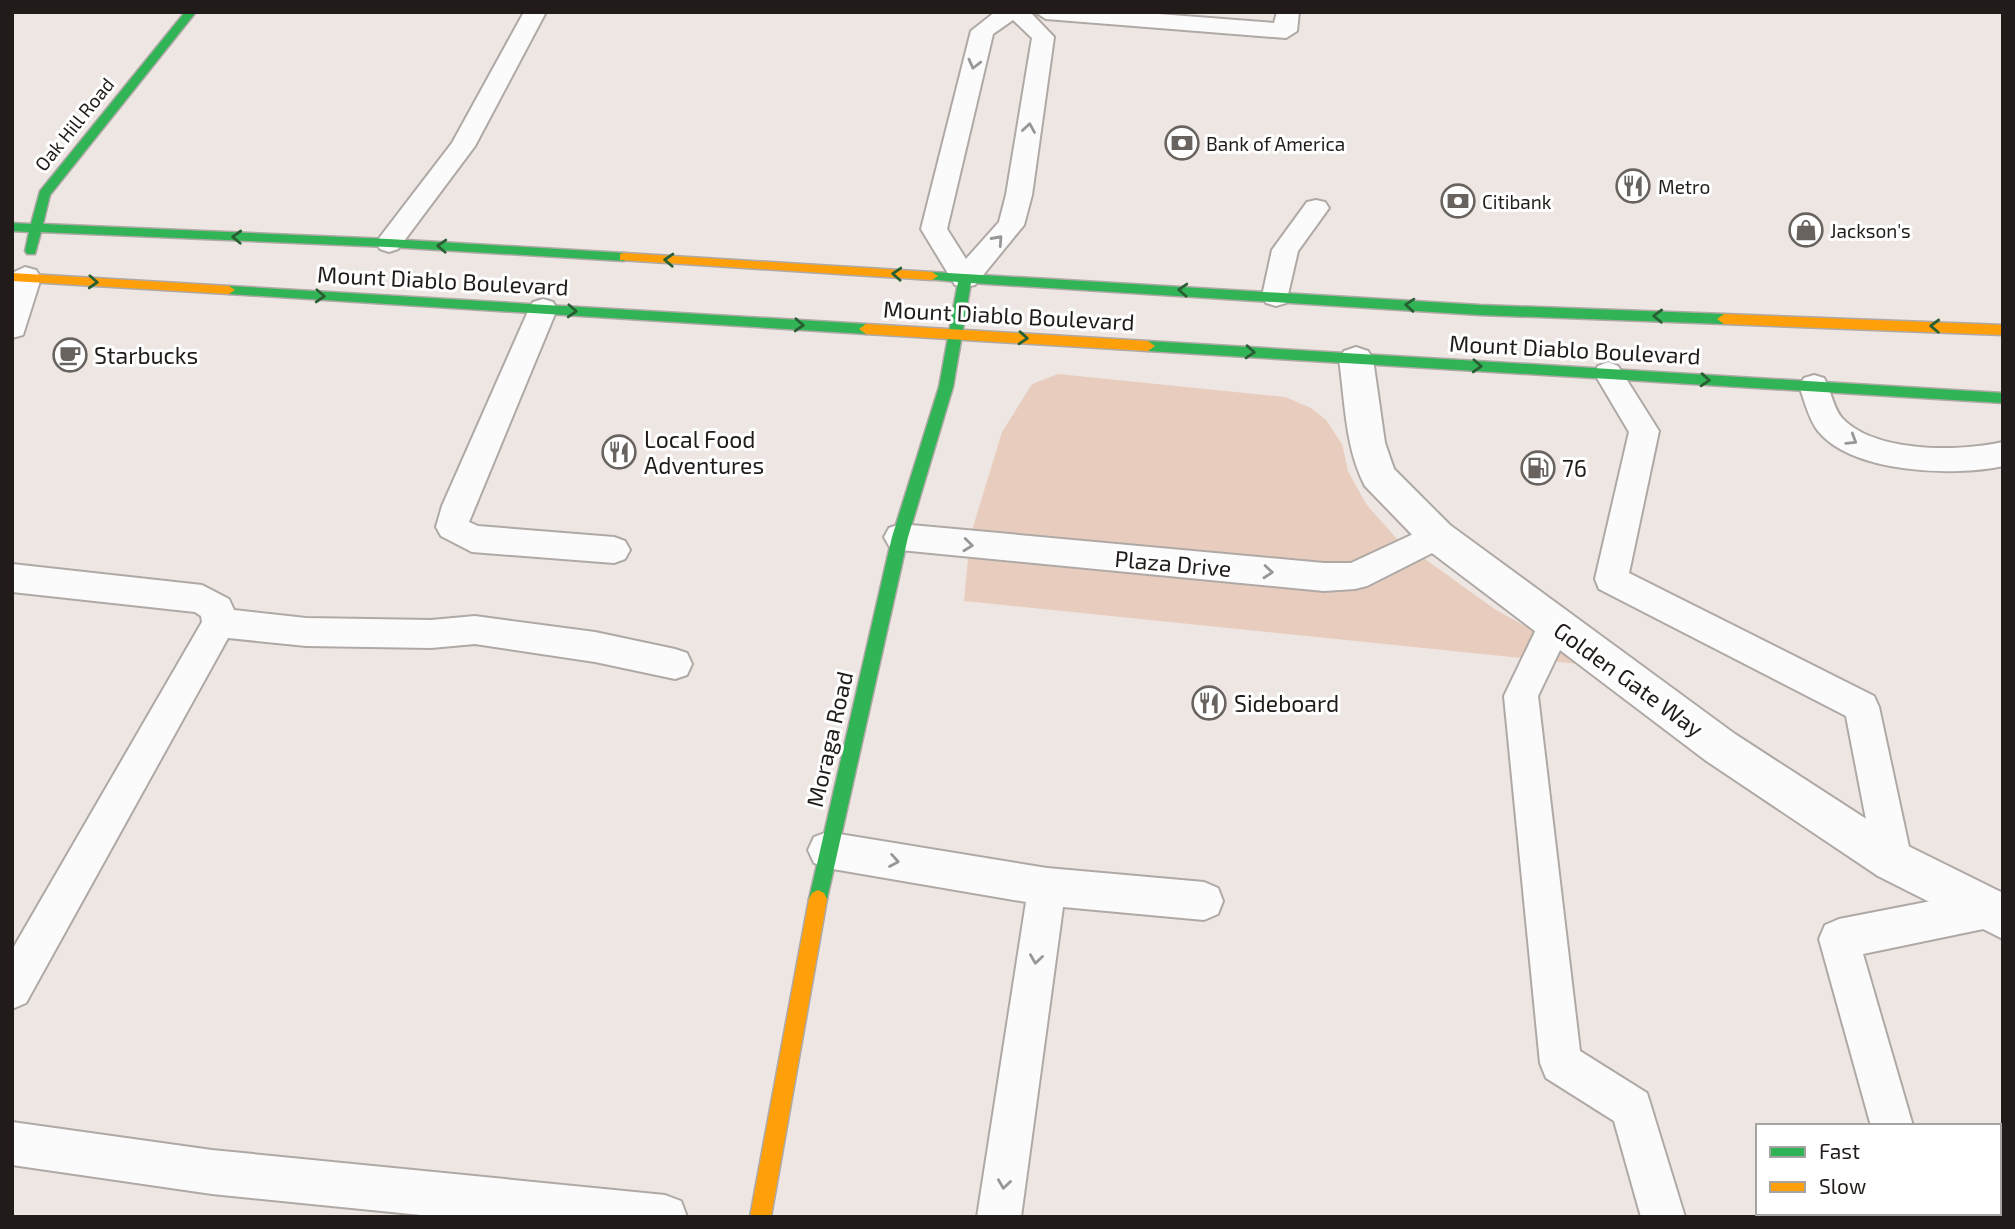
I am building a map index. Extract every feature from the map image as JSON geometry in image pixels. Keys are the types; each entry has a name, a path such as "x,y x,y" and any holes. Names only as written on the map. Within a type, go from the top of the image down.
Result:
{"main road":[{"name":"Oak Hill Road","path":"19,278 44,194 191,12"},
{"name":"Mount Diablo Boulevard","path":"12,227 389,243 1480,310 2003,330"},
{"name":"Mount Diablo Boulevard","path":"19,278 2003,398"},
{"name":"Moraga Road","path":"770,1215 827,850 900,537 946,387 965,278"}],"street":[{"path":"12,327 19,278"},
{"name":"Golden Gate Way","path":"1356,359 1368,443 1378,477 1437,537 1720,747 1893,861 1995,913"}],"lane":[{"path":"389,243 463,146 535,12"},
{"path":"1010,12 982,31 934,229 965,278 1012,225 1019,195 1043,37 1017,12"},
{"path":"1046,12 1286,31 1284,16 1288,12"},
{"path":"1276,296 1285,250 1316,208"},
{"path":"543,309 458,506 452,527 472,539 614,550"},
{"path":"1608,373 1644,431 1611,579 1862,707 1893,861"},
{"path":"1814,386 1829,424 1858,445 1929,459 1986,459 2003,454"},
{"name":"Plaza Drive","path":"900,537 1324,577 1355,576 1437,537"},
{"path":"12,578 202,599 217,609 219,623 12,989"},
{"path":"219,623 306,632 431,634 475,630 595,647 675,664"},
{"path":"1555,625 1521,696 1561,1063 1632,1108 1663,1217"},
{"path":"827,850 1047,887 1204,901"},
{"path":"999,1217 1047,887"},
{"path":"1891,1124 1839,939 1995,913"},
{"path":"12,1143 212,1172 665,1217"}],"shaded area":[{"path":"1058,374 1285,397 1311,408 1326,420 1342,444 1348,471 1366,504 1397,539 1496,610 1598,666 964,601 970,537 1002,432 1032,384"}],"traffic: fast":[{"path":"31,251 44,194 191,12"},
{"path":"12,227 389,243 624,257"},
{"path":"932,276 1480,310 1724,319"},
{"path":"818,899 900,537 946,387 965,278"},
{"path":"229,290 866,329"},
{"path":"1148,346 2003,398"}],"traffic: slow":[{"path":"624,257 932,276"},
{"path":"12,277 229,290"},
{"path":"1724,319 2003,330"},
{"path":"866,329 1148,346"},
{"path":"760,1217 818,899"}],"place":[{"name":"Bank of America","path":"1182,143"},
{"name":"Metro","path":"1633,186"},
{"name":"Citibank","path":"1458,201"},
{"name":"Jackson's","path":"1806,230"},
{"name":"Starbucks","path":"70,355"},
{"name":"Local Food Adventures","path":"619,452"},
{"name":"76","path":"1538,468"},
{"name":"Sideboard","path":"1209,703"}]}
